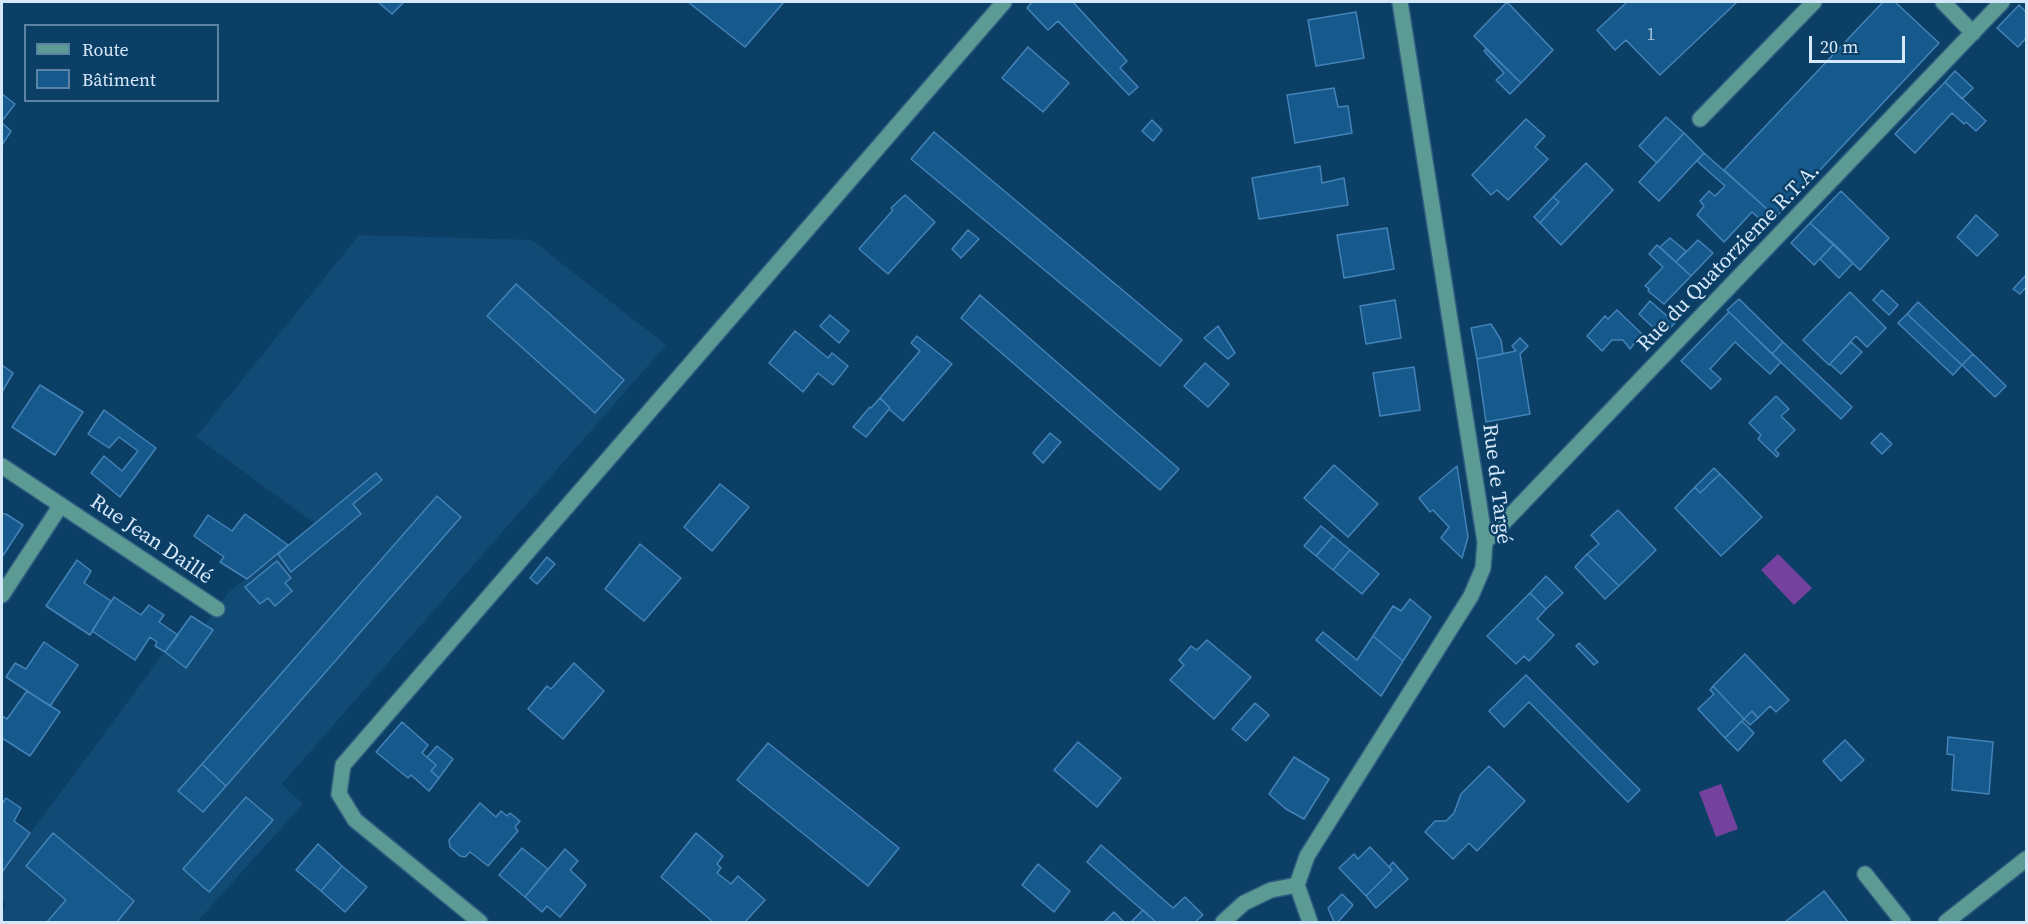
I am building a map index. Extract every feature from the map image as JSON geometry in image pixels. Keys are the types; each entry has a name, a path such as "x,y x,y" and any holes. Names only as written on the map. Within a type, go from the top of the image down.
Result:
{"street":[{"path":"480,922 355,820 339,794 343,765 1004,2"},
{"name":"Rue de Targé","path":"1297,885 1307,856 1471,596 1483,568 1485,542 1400,2"},
{"path":"1700,119 1814,2"},
{"path":"1943,2 1972,33"},
{"name":"Rue du Quatorzieme R.T.A.","path":"1485,542 2002,2"},
{"name":"Rue Jean Daillé","path":"2,466 217,609"},
{"name":"Rue Jean Daillé","path":"2,596 61,505"},
{"path":"1946,922 2026,859"},
{"path":"1865,874 1903,922"},
{"path":"1222,922 1244,903 1270,890 1297,885 1310,922"}],"shaded area":[{"path":"359,235 532,240 666,345 282,784 303,804 197,922 2,922 2,911 6,904 2,901 2,872 191,616 205,625 230,591 314,523 196,437"},
{"path":"1778,554 1812,588 1794,605 1761,570"},
{"path":"1721,784 1738,829 1716,837 1699,792"}],"building":[{"path":"378,2 404,2 392,14"},
{"path":"688,2 784,2 745,47"},
{"path":"1032,2 1073,2 1127,61 1120,68 1138,87 1129,95 1058,21 1048,30 1027,8"},
{"path":"1507,2 1553,50 1521,83 1474,36"},
{"path":"1627,2 1737,2 1660,75 1626,40 1615,50 1597,30"},
{"path":"1883,2 1895,2 1939,43 1776,217 1724,170"},
{"path":"2019,5 2026,12 2026,38 2018,47 1997,28"},
{"path":"1356,12 1364,58 1316,66 1308,20"},
{"path":"1028,47 1069,83 1043,112 1002,78"},
{"path":"1486,49 1521,83 1510,94 1496,80 1504,73 1484,51"},
{"path":"1955,71 1973,88 1962,99 1945,82"},
{"path":"1945,82 1986,121 1976,131 1952,113 1915,153 1895,134"},
{"path":"1334,88 1338,107 1348,106 1352,133 1295,143 1287,95"},
{"path":"2,94 15,104 2,121"},
{"path":"1666,117 1684,133 1657,163 1639,146"},
{"path":"1526,119 1545,136 1535,147 1548,159 1508,200 1497,190 1491,195 1472,175"},
{"path":"1152,120 1162,130 1153,141 1142,131"},
{"path":"2,123 11,131 2,145"},
{"path":"934,132 1182,340 1160,366 911,159"},
{"path":"1684,133 1704,153 1659,201 1639,182"},
{"path":"1704,153 1776,217 1767,225 1752,212 1724,242 1697,215 1704,206 1700,201 1709,191 1715,196 1725,186 1697,161"},
{"path":"1586,163 1613,190 1561,245 1540,223 1559,202 1553,197"},
{"path":"1320,166 1322,183 1344,178 1348,205 1259,219 1252,178"},
{"path":"1841,191 1889,238 1860,270 1810,223"},
{"path":"905,195 935,222 888,274 859,249 893,210 891,208"},
{"path":"1553,197 1559,202 1540,223 1534,217"},
{"path":"1976,215 1998,235 1977,256 1957,237"},
{"path":"1810,223 1834,244 1814,265 1791,243"},
{"path":"1387,228 1394,269 1344,278 1337,235"},
{"path":"968,230 979,239 961,258 952,249"},
{"path":"1670,238 1686,251 1676,262 1660,247"},
{"path":"1698,240 1713,253 1691,276 1676,262"},
{"path":"1834,244 1853,263 1839,278 1820,259"},
{"path":"1657,245 1691,276 1664,304 1645,286 1663,267 1649,254"},
{"path":"2026,275 2026,287 2020,294 2013,289"},
{"path":"516,284 624,380 595,413 487,316"},
{"path":"1882,290 1898,305 1889,315 1873,300"},
{"path":"1850,292 1886,328 1867,347 1856,336 1829,365 1803,340"},
{"path":"980,295 1179,469 1160,490 961,318"},
{"path":"1739,299 1783,342 1772,354 1727,310"},
{"path":"1395,300 1401,338 1366,344 1360,306"},
{"path":"1650,301 1675,323 1662,336 1639,314"},
{"path":"1918,302 1973,354 1962,365 1907,314"},
{"path":"1617,310 1642,334 1630,349 1623,340 1612,340 1602,351 1587,336 1605,316 1608,319"},
{"path":"1729,312 1781,362 1770,374 1735,342 1710,369 1721,379 1711,389 1681,361"},
{"path":"1907,314 1962,365 1953,375 1898,323"},
{"path":"830,315 849,331 839,343 820,326"},
{"path":"1491,324 1501,340 1503,354 1477,359 1471,328"},
{"path":"1218,326 1235,353 1228,359 1204,338"},
{"path":"795,331 828,358 832,353 848,366 833,385 818,373 803,392 769,363"},
{"path":"917,336 952,364 903,421 880,398 920,351 911,343"},
{"path":"1520,338 1528,346 1520,354 1530,414 1486,422 1477,359 1516,351 1512,346"},
{"path":"1783,342 1852,407 1841,419 1772,354"},
{"path":"1851,342 1862,352 1841,374 1830,364"},
{"path":"1973,354 2006,386 1995,397 1962,365"},
{"path":"1205,363 1229,384 1208,407 1184,386"},
{"path":"2,365 13,373 2,392"},
{"path":"1414,367 1420,410 1380,416 1373,373"},
{"path":"40,385 83,412 55,455 12,427"},
{"path":"1776,396 1789,409 1781,416 1795,430 1775,450 1779,454 1777,457 1758,439 1761,435 1749,423"},
{"path":"880,398 890,408 866,437 853,427"},
{"path":"104,410 156,448 120,497 91,473 104,456 122,471 138,451 119,437 109,448 88,434"},
{"path":"1050,433 1061,442 1043,463 1033,453"},
{"path":"1881,433 1892,444 1882,454 1871,443"},
{"path":"1334,465 1378,504 1348,537 1304,498"},
{"path":"1457,466 1468,537 1462,558 1441,538 1449,527 1433,510 1430,512 1419,498"},
{"path":"1714,468 1720,474 1700,493 1695,487"},
{"path":"376,473 382,480 353,504 361,514 291,572 278,554"},
{"path":"1720,474 1762,517 1721,556 1675,508 1695,487 1700,493"},
{"path":"720,484 749,507 712,551 684,527"},
{"path":"437,496 461,517 226,786 202,764"},
{"path":"1618,510 1656,550 1619,586 1587,554 1599,544 1591,535"},
{"path":"2,514 6,514 23,525 2,557"},
{"path":"245,514 288,545 247,579 220,562 224,557 194,536 208,515 232,531"},
{"path":"1321,526 1333,536 1316,556 1304,546"},
{"path":"1333,536 1350,550 1333,570 1316,556"},
{"path":"640,544 681,578 644,621 605,589"},
{"path":"1350,550 1379,574 1362,594 1333,570"},
{"path":"1587,554 1619,586 1605,599 1575,567"},
{"path":"547,557 555,564 537,584 530,578"},
{"path":"77,560 91,571 84,583 111,601 90,635 46,606"},
{"path":"277,561 291,578 285,583 292,591 275,606 268,598 260,604 245,587"},
{"path":"1546,576 1563,593 1546,609 1530,593"},
{"path":"1530,593 1546,609 1537,619 1554,635 1529,661 1524,656 1516,664 1487,636"},
{"path":"114,597 141,615 149,605 164,615 159,622 178,635 165,652 155,646 157,642 150,637 135,660 92,631"},
{"path":"1410,599 1431,617 1403,661 1373,636 1393,606 1401,611"},
{"path":"191,616 213,630 186,668 165,652"},
{"path":"1323,632 1357,660 1373,636 1403,661 1381,696 1316,640"},
{"path":"1207,640 1251,677 1214,719 1170,680 1184,665 1179,660 1191,646 1197,650"},
{"path":"44,642 78,665 50,706 6,677 15,663 26,669"},
{"path":"1579,643 1598,662 1594,665 1576,646"},
{"path":"1745,654 1789,700 1776,712 1770,706 1758,718 1752,711 1744,719 1713,686"},
{"path":"574,663 604,691 563,739 528,709 547,686 551,689"},
{"path":"1526,675 1640,790 1628,802 1529,702 1504,727 1489,711"},
{"path":"1713,686 1744,719 1725,738 1698,709 1714,694 1710,690"},
{"path":"27,691 60,712 30,756 2,738 2,716 7,719"},
{"path":"1255,703 1269,715 1246,741 1232,729"},
{"path":"1752,711 1758,718 1750,725 1744,719"},
{"path":"1742,721 1754,733 1738,751 1725,738"},
{"path":"402,722 428,745 422,753 436,765 431,771 439,778 429,791 411,775 408,778 376,752"},
{"path":"1948,737 1993,742 1989,794 1952,790 1954,755 1947,754"},
{"path":"1845,740 1864,760 1841,781 1823,761"},
{"path":"1078,742 1121,778 1097,807 1054,770"},
{"path":"768,743 899,848 868,886 737,780"},
{"path":"437,746 453,759 439,778 431,771 436,765 427,757"},
{"path":"1294,757 1329,779 1304,819 1286,809 1269,794"},
{"path":"202,764 226,786 203,812 178,791"},
{"path":"1489,766 1525,801 1477,851 1469,843 1453,859 1425,832 1435,821 1446,821 1454,813 1461,794"},
{"path":"246,797 273,820 209,892 183,869"},
{"path":"6,798 21,808 14,821 30,833 2,872 2,804"},
{"path":"480,803 496,817 501,811 507,816 510,813 520,821 515,827 518,831 488,866 470,852 465,857 460,856 450,847 449,840"},
{"path":"53,833 134,901 117,922 47,922 66,900 26,866"},
{"path":"696,833 723,856 717,864 721,868 717,873 731,884 738,876 765,900 745,922 713,922 661,877"},
{"path":"318,844 342,866 321,891 296,870"},
{"path":"1101,845 1173,908 1185,897 1203,915 1195,922 1156,922 1087,862"},
{"path":"1370,847 1392,870 1366,896 1339,868 1354,854 1358,859"},
{"path":"522,848 548,869 525,897 499,875"},
{"path":"565,849 578,861 570,870 586,885 560,917 547,906 542,912 525,897"},
{"path":"1393,862 1408,879 1376,908 1366,896 1392,870 1389,867"},
{"path":"1038,864 1070,891 1054,912 1022,885"},
{"path":"342,866 367,887 345,912 321,891"},
{"path":"1824,891 1848,922 1785,922"},
{"path":"1342,894 1353,905 1338,922 1334,922 1328,908"},
{"path":"1143,910 1156,922 1131,922"},
{"path":"1114,912 1124,922 1104,922"}]}
